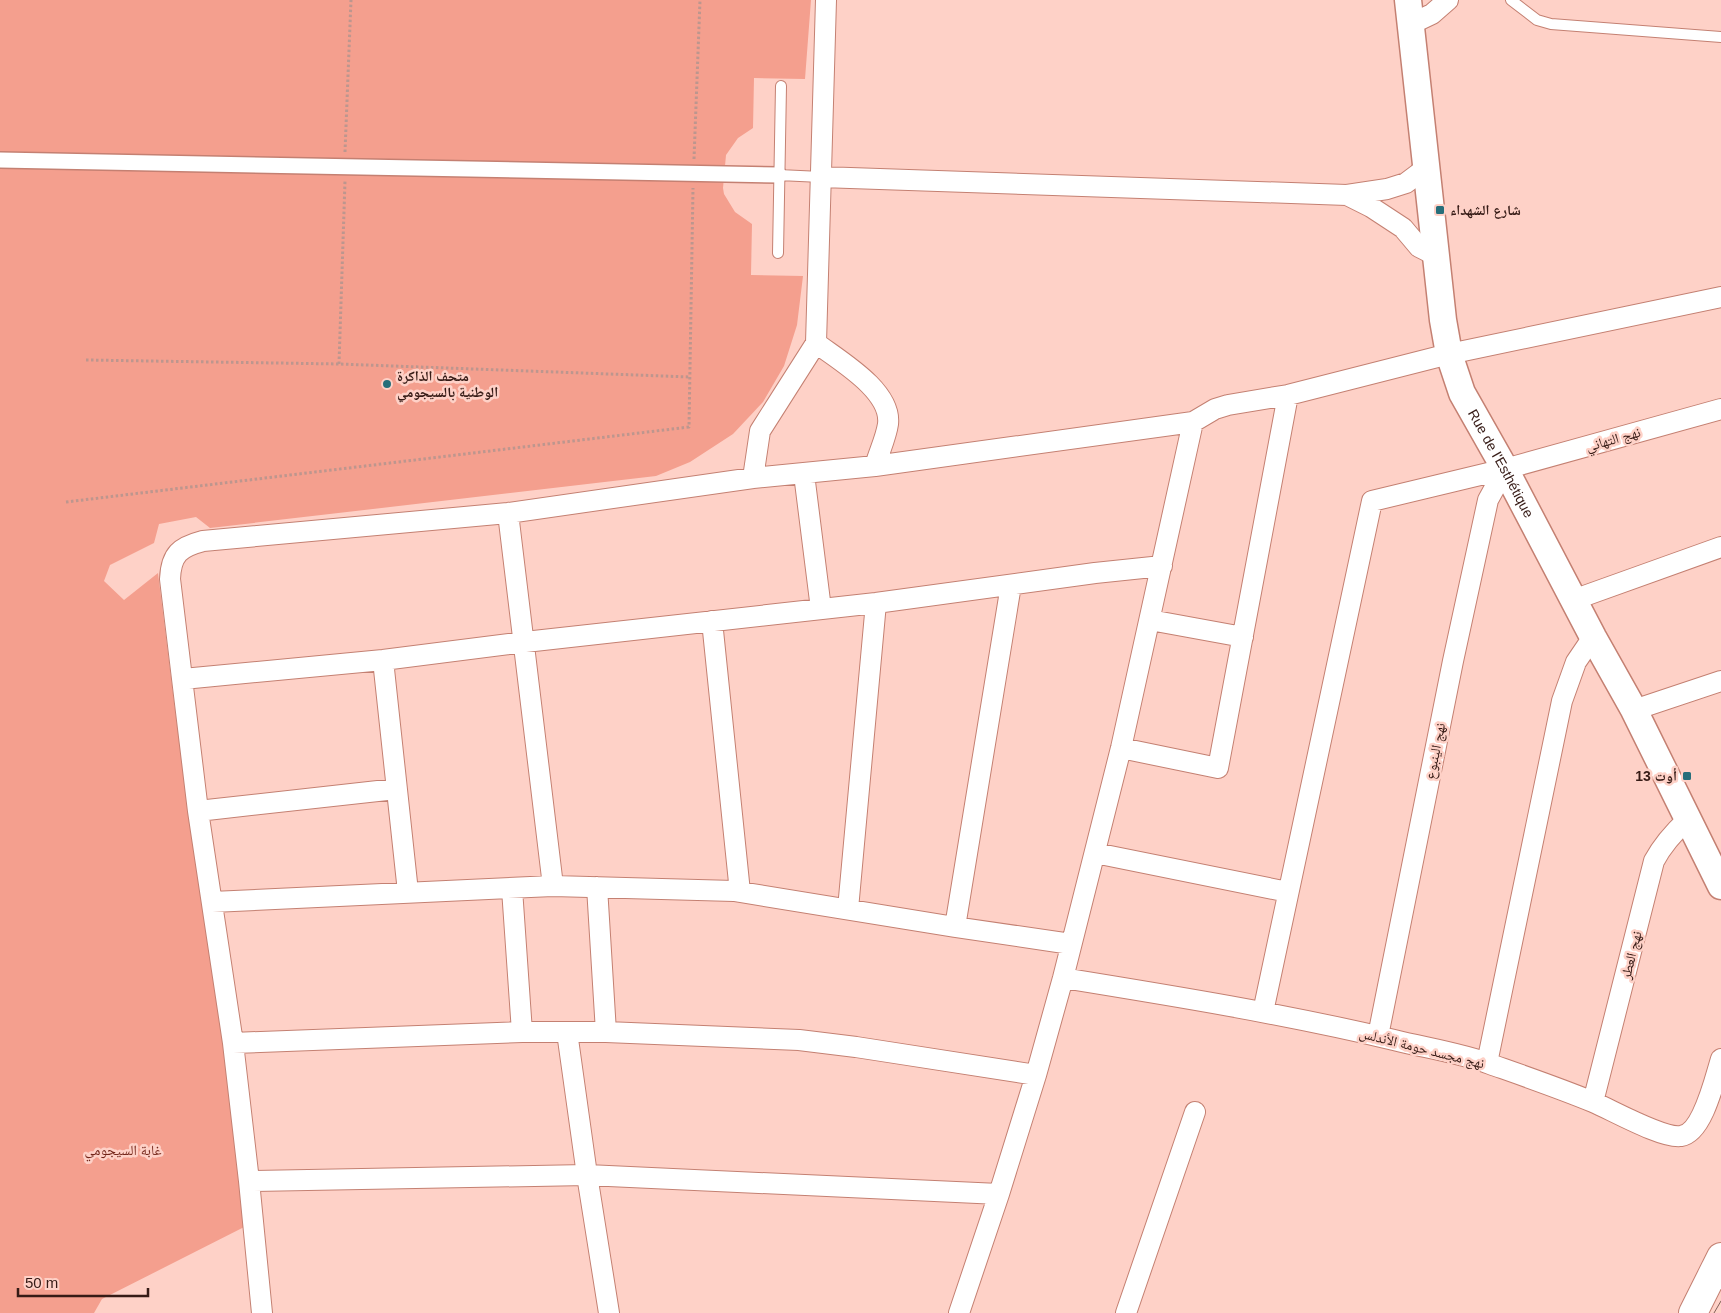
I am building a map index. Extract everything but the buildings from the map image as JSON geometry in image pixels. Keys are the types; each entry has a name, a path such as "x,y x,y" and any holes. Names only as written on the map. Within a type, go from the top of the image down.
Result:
{"main road":[{"path":"1692,1313 1721,1257"}],"street":[{"path":"753,478 760,431 816,343 826,0"},
{"path":"1409,12 1432,14 1448,0"},
{"name":"Rue de l'Esthétique","path":"1409,12 1435,255 1449,354 1462,394 1504,469 1592,637 1634,710 1721,886"},
{"path":"0,160 779,175"},
{"path":"821,176 1347,194 1387,189 1406,183 1426,168"},
{"path":"1347,194 1371,206 1403,228 1419,247 1435,255"},
{"path":"262,1313 233,1043 198,811 170,579 170,565 178,552 187,545 203,541 508,513 753,478 875,466 1193,422 1215,409 1228,405 1288,395 1449,354 1721,297"},
{"path":"816,343 874,388 886,409 888,424 875,466"},
{"path":"1121,748 1218,768 1288,395"},
{"name":"نهج التهاني","path":"1288,892 1372,501 1504,469 1721,409"},
{"path":"959,1313 1036,1075 1063,978 1121,748 1193,422"},
{"name":"نهج الينبوع","path":"1378,1036 1453,660 1488,500 1504,469"},
{"path":"804,474 821,609"},
{"path":"508,513 553,886"},
{"path":"1573,600 1721,547"},
{"path":"183,679 383,660 525,642 876,603 1011,584 1162,566"},
{"path":"955,927 1011,584"},
{"path":"848,909 876,603"},
{"path":"1150,620 1243,637"},
{"path":"712,621 740,892"},
{"path":"1487,1063 1562,701 1576,662 1592,637"},
{"path":"383,660 408,892"},
{"path":"1634,710 1721,681"},
{"path":"198,811 396,790"},
{"name":"نهج العطر","path":"1593,1102 1654,861 1670,835 1688,819"},
{"path":"1095,852 1288,892 1263,1012"},
{"path":"212,902 553,886 740,892 1071,944"},
{"path":"597,887 606,1032"},
{"path":"512,889 522,1032"},
{"name":"نهج مجسد حومة الأندلس","path":"1063,978 1263,1012 1378,1036 1487,1063 1593,1102 1664,1134 1679,1137 1688,1134 1696,1126 1704,1111 1721,1059"},
{"path":"233,1043 522,1032 606,1032 799,1040 1036,1075"},
{"path":"567,1032 609,1313"},
{"path":"1126,1313 1195,1112"},
{"path":"249,1181 587,1174 999,1194"}],"lane":[{"path":"1511,0 1537,20 1551,24 1721,37"},
{"path":"778,253 781,86"},
{"path":"779,175 821,176"}],"path":[{"path":"339,364 351,0"},
{"path":"66,502 689,427 693,174 700,0"},
{"path":"86,360 339,364 690,377"}],"green space":[{"name":"متحف الذاكرة الوطنية بالسيجومي","path":"0,0 811,0 805,79 754,78 753,128 738,138 726,155 724,194 735,212 752,224 751,275 803,276 797,325 784,366 763,402 733,434 690,462 656,476 210,528 196,517 159,524 154,543 110,565 104,581 124,600 158,573 177,725 260,1219 102,1299 94,1313 0,1313"}],"tram line":[{"path":"1714,1313 1721,1301"}],"place":[{"name":"شارع الشهداء","path":"1440,210"},
{"name":"متحف الذاكرة الوطنية بالسيجومي","path":"387,384"},
{"name":"13 أوت","path":"1687,776"}],"park label":[{"name":"غابة السيجومي","path":"123,1150"}]}
